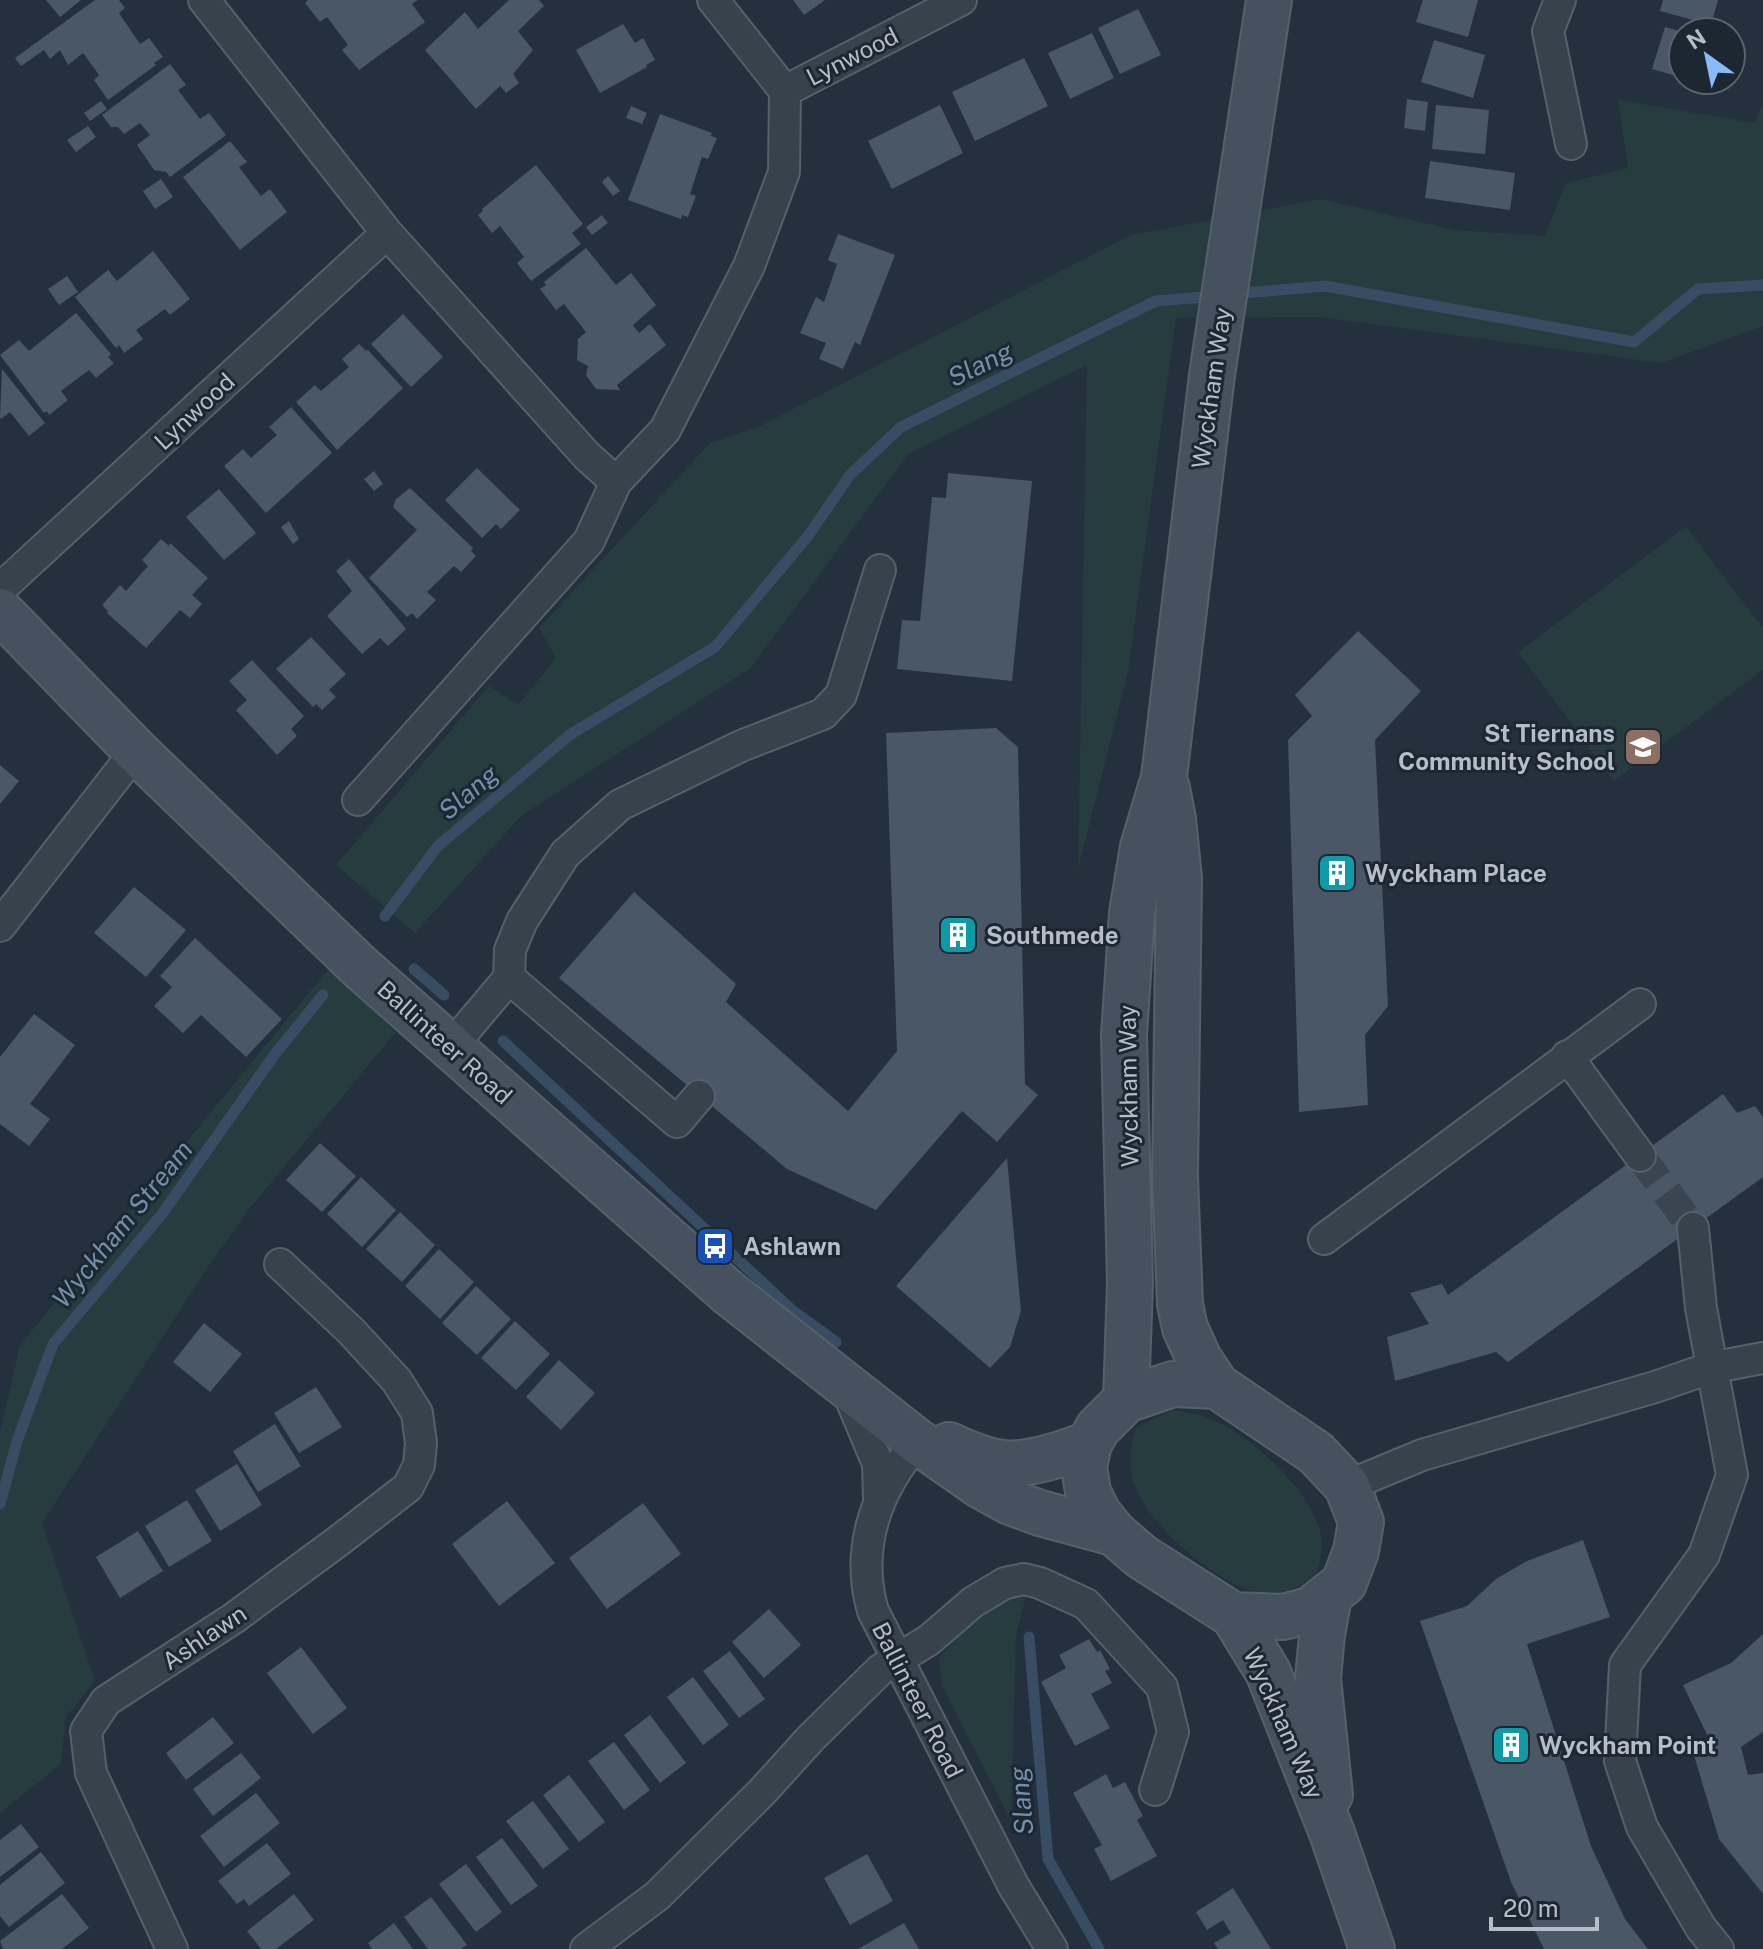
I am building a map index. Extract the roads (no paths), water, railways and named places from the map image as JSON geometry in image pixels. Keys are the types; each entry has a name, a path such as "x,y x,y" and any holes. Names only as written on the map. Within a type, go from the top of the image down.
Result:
{"main road":[{"name":"Wyckham Way","path":"1126,1400 1130,1283 1124,1035 1132,913 1143,847 1164,777 1212,375 1269,0"},
{"name":"Ballinteer Road","path":"0,611 136,751 352,959 719,1285 845,1386 981,1486 1010,1502 1076,1525 1114,1533"},
{"name":"Wyckham Way","path":"1164,777 1173,819 1179,878 1175,1177 1180,1304 1185,1328 1199,1359 1217,1386"},
{"path":"1173,1384 1217,1386 1316,1453 1347,1486 1361,1522 1356,1551 1344,1583 1310,1610 1283,1617 1233,1615 1142,1557 1114,1533 1098,1513 1088,1492 1084,1467 1089,1444 1098,1428 1126,1400 1173,1384"},
{"name":"Ballinteer Road","path":"918,1442 949,1445 973,1456 1005,1464 1034,1460 1089,1444"},
{"name":"Wyckham Way","path":"1329,1596 1318,1678 1332,1833"},
{"name":"Wyckham Way","path":"1233,1615 1268,1672 1332,1833 1372,1949"}],"street":[{"path":"204,0 387,233 587,456 616,482"},
{"name":"Lynwood","path":"358,800 589,541 616,482 665,430 749,266 784,172 785,91 713,0"},
{"name":"Lynwood","path":"785,91 961,0"},
{"path":"1560,0 1548,31 1571,144"},
{"name":"Lynwood","path":"0,589 387,233"},
{"path":"450,1048 509,978 510,950 522,921 565,854 620,805 741,746 823,714 841,695 880,570"},
{"path":"0,926 136,751"},
{"path":"509,978 677,1122 699,1096"},
{"path":"1324,1239 1640,1004"},
{"path":"1567,1056 1640,1156"},
{"path":"1693,1228 1710,1368 1732,1475 1704,1555 1625,1665 1620,1761 1642,1827 1701,1928 1718,1949"},
{"name":"Ashlawn","path":"172,1949 91,1773 86,1731 106,1701 234,1618 341,1539 408,1487 419,1465 421,1443 417,1413 397,1381 351,1331 280,1264"},
{"path":"1347,1486 1422,1455 1710,1368 1763,1358"},
{"path":"845,1386 878,1464 879,1502"},
{"name":"Ballinteer Road","path":"918,1442 904,1458 879,1502 868,1541 866,1589 873,1611 1013,1885 1052,1949"},
{"path":"586,1949 657,1896 872,1677 929,1640 973,1602 1005,1583 1024,1579 1040,1583 1086,1604 1162,1687 1173,1732 1155,1790"}],"waterway":[{"name":"Slang","path":"1233,294 1325,286 1634,342 1698,289 1763,285"},
{"name":"Slang","path":"385,916 438,846 571,734 715,647 808,536 850,475 901,427 1156,301 1216,296"},
{"name":"Slang","path":"414,969 444,995"},
{"name":"Wyckham Stream","path":"0,1504 17,1441 53,1344 162,1214 275,1054 323,995"},
{"name":"Slang","path":"503,1041 793,1311 836,1342"},
{"name":"Slang","path":"1029,1637 1048,1859 1099,1949"}],"tunnel":[{"path":"1640,1156 1693,1228"}],"place":[{"name":"St Tiernans Community School","path":"1643,747"},
{"name":"Wyckham Place","path":"1337,873"},
{"name":"Southmede","path":"958,935"},
{"name":"Ashlawn","path":"715,1246"},
{"name":"Wyckham Point","path":"1511,1745"}]}
